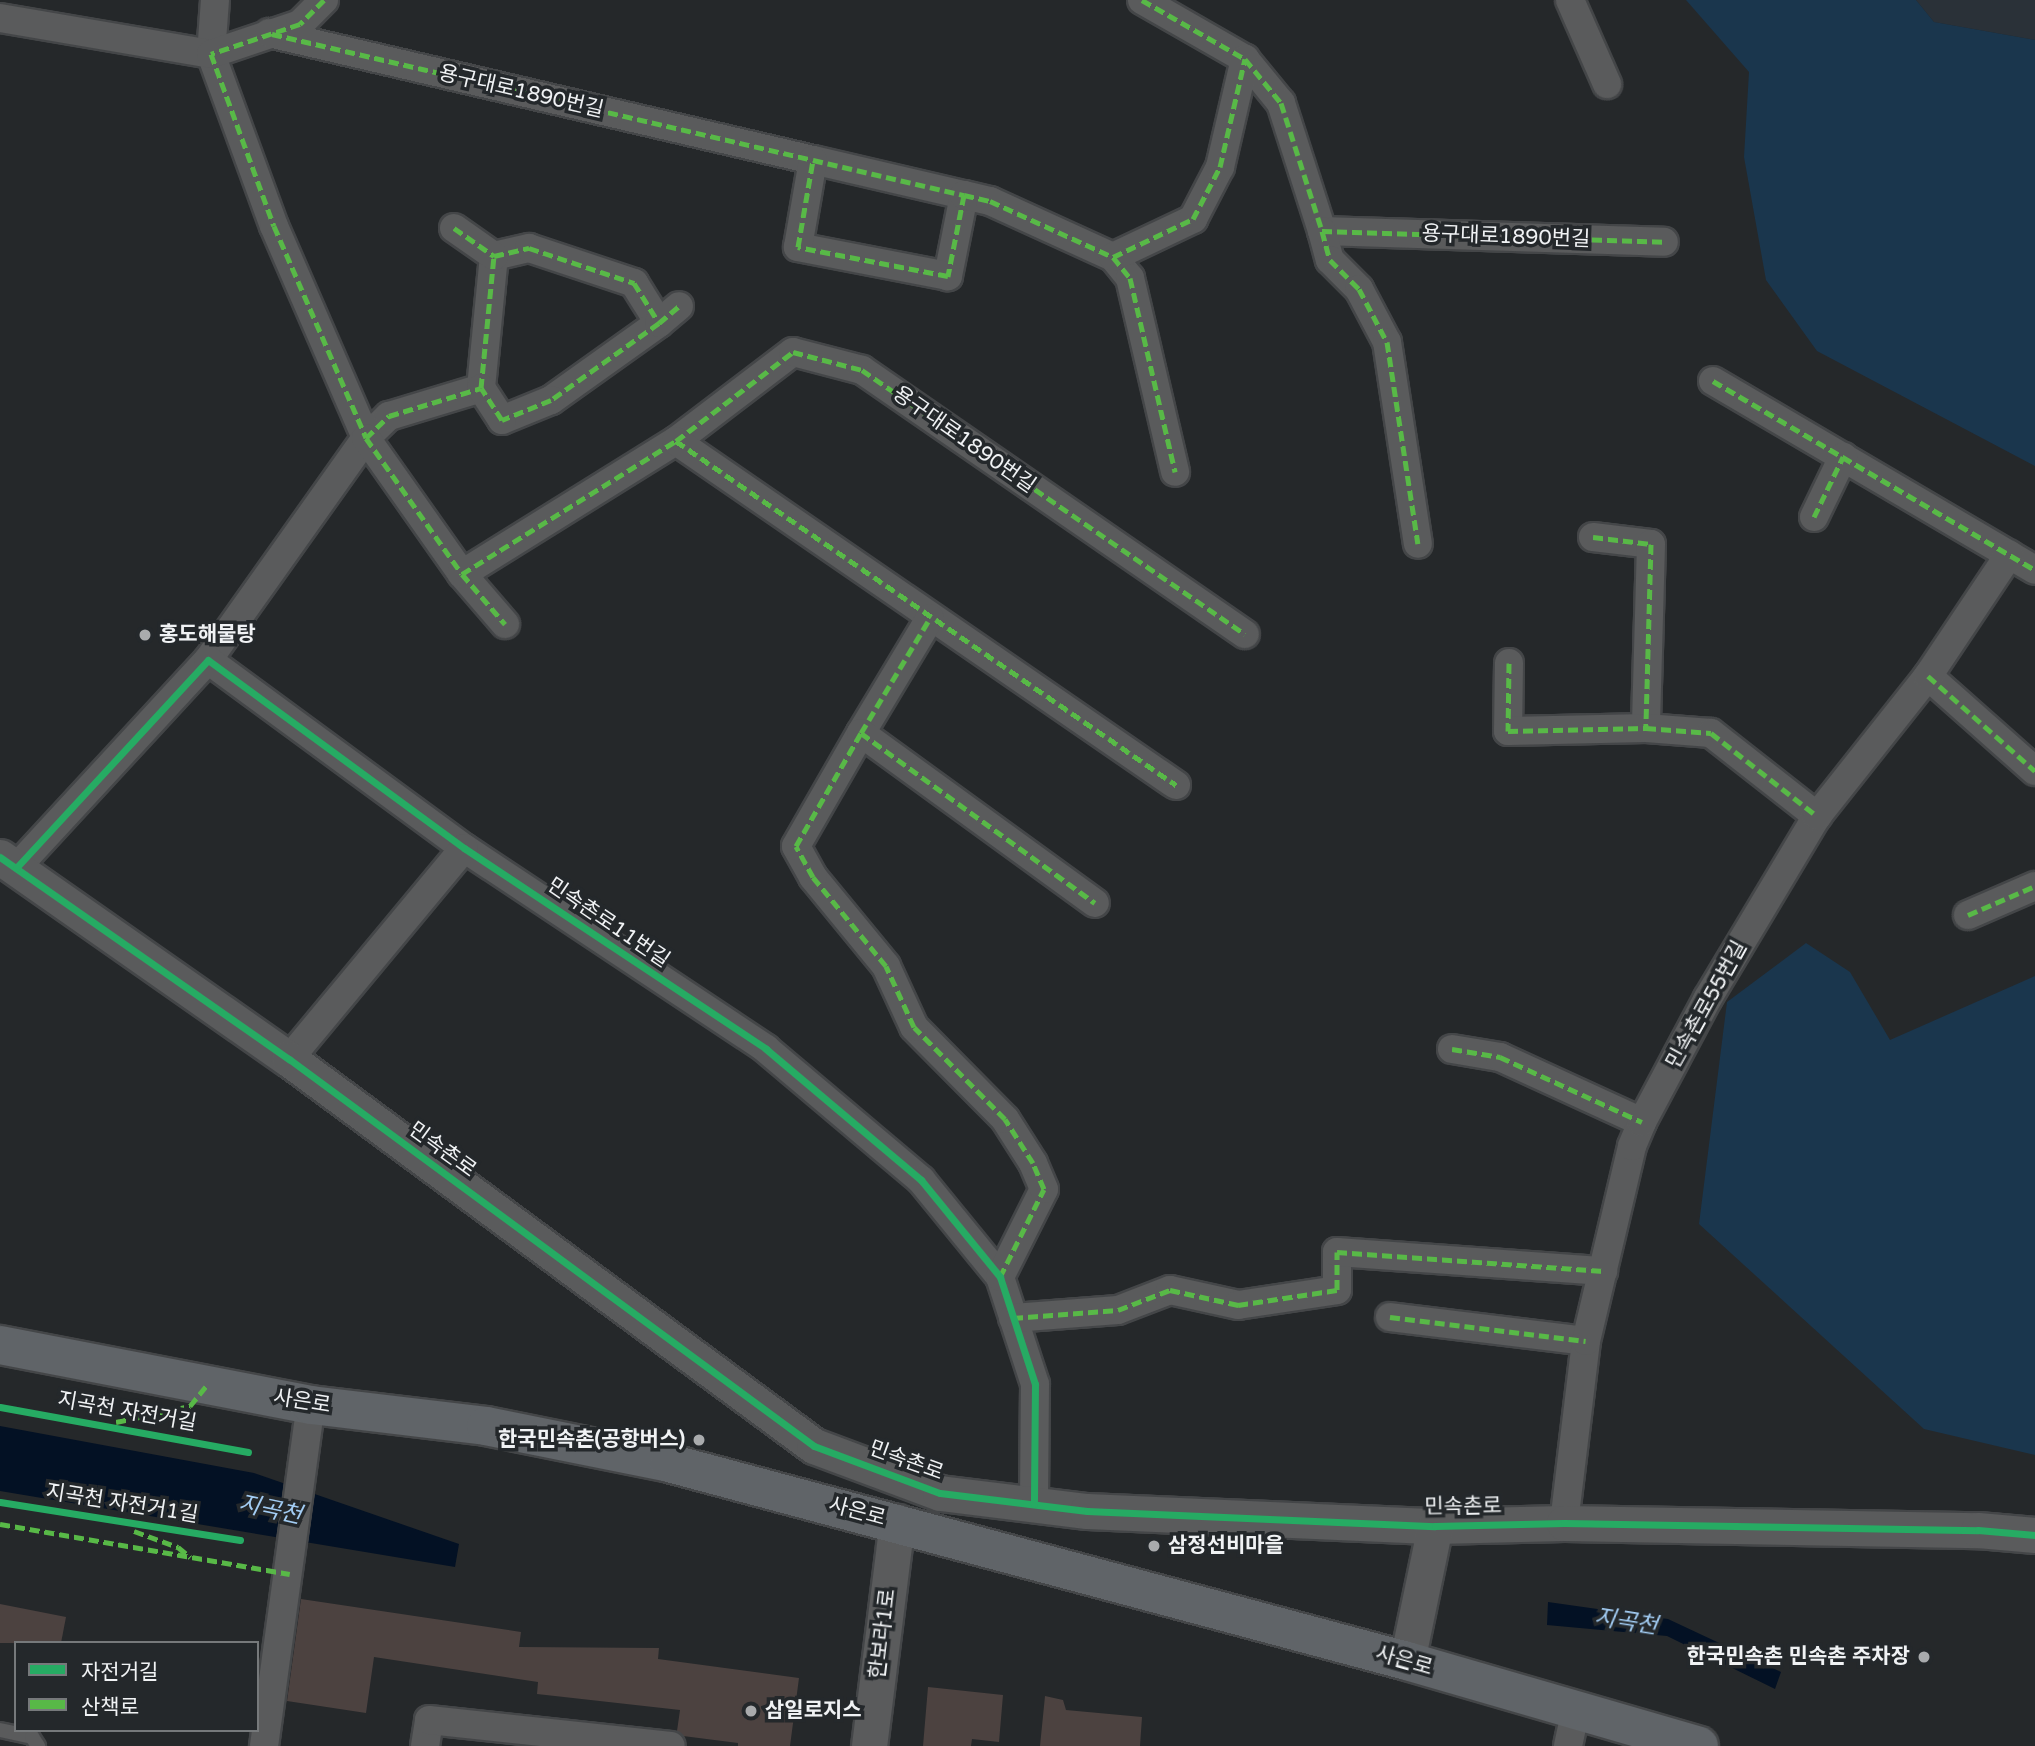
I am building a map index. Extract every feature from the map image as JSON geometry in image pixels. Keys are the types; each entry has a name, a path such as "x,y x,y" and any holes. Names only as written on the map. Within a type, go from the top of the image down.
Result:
{"main road":[{"name":"사은로","path":"0,1345 309,1422 512,1431 669,1464 897,1522 1407,1661 1572,1729 1699,1746"}],"street":[{"path":"215,0 211,54 274,226 366,438 462,574 505,624"},
{"path":"0,18 211,54 300,24 324,0"},
{"path":"1142,0 1245,59 1281,103 1330,260 1359,289 1387,342 1418,544"},
{"path":"1570,0 1606,84"},
{"name":"용구대로1890번길","path":"269,33 990,201 1113,257"},
{"path":"1175,472 1130,278 1113,257 1193,219 1220,167 1245,59"},
{"path":"814,160 798,247 948,276 964,195"},
{"path":"454,228 494,256 529,248 634,283 669,315 551,400 502,420 481,388 494,256"},
{"name":"용구대로1890번길","path":"1322,231 1664,242"},
{"name":"용구대로1890번길","path":"462,574 676,441 793,352 862,370 1245,634"},
{"path":"1713,381 2035,570"},
{"path":"8,863 208,660 366,438 389,416 481,388"},
{"path":"676,441 1176,785"},
{"path":"1814,517 1843,457"},
{"path":"1593,537 1651,544 1646,727"},
{"name":"민속촌로55번길","path":"1563,1522 1586,1341 1632,1146 1642,1122 1708,998 1817,816 1928,676 2009,555"},
{"path":"930,618 796,846 813,877 886,966 914,1027 1005,1119 1033,1163 1044,1189 1000,1277"},
{"name":"민속촌로11번길","path":"208,660 464,848 766,1049 921,1180 1000,1277 1035,1384 1034,1504"},
{"path":"1509,663 1508,731 1646,727 1711,733 1817,816"},
{"path":"1928,676 2035,771"},
{"path":"861,733 1095,903"},
{"path":"289,1059 464,848"},
{"name":"민속촌로","path":"8,863 289,1059 814,1446 940,1493 1087,1511 1435,1526 1563,1522 1978,1530 2035,1535"},
{"path":"1968,915 2035,886"},
{"path":"1452,1049 1500,1057 1642,1122"},
{"path":"1013,1318 1118,1310 1170,1290 1238,1305 1337,1290 1338,1252 1602,1271"},
{"path":"1390,1317 1586,1341"},
{"path":"264,1746 291,1568 309,1422"},
{"name":"한보라1로","path":"869,1746 897,1522"},
{"path":"1407,1661 1435,1526"},
{"path":"425,1746 429,1720 671,1746"}],"lane":[{"path":"0,1730 32,1737 38,1746"}],"shaded area":[{"path":"1686,0 1916,0 1934,22 2035,40 2035,466 1817,351 1766,280 1744,157 1749,72"},
{"path":"1916,0 2035,0 2035,40 1934,22"},
{"path":"1806,943 1850,972 1890,1040 2035,976 2035,1455 1924,1429 1699,1224 1727,1002"}],"water":[{"name":"지곡천","path":"0,1426 254,1473 459,1544 455,1567 0,1491"},
{"name":"지곡천","path":"1548,1602 1668,1619 1781,1672 1775,1689 1667,1636 1547,1625"}],"building":[{"path":"301,1599 521,1632 519,1647 659,1648 658,1659 799,1678 790,1746 738,1746 738,1743 683,1736 677,1731 680,1710 537,1694 538,1682 374,1657 366,1713 287,1701"},
{"path":"0,1604 66,1617 61,1641 0,1643"},
{"path":"928,1687 1003,1695 999,1742 972,1739 971,1746 923,1746"},
{"path":"1045,1696 1063,1700 1066,1710 1142,1717 1140,1746 1040,1746"}],"marked path":[{"path":"324,0 300,24 211,54 274,226 366,438 389,416 481,388 494,256 529,248 634,283 659,323 551,400 502,420 481,388"},
{"path":"1142,0 1245,59 1281,103 1322,231 1664,242"},
{"path":"272,34 964,195 948,276 798,247 813,160"},
{"path":"1113,257 1193,219 1220,167 1245,59"},
{"path":"964,195 990,201 1113,257 1130,278 1175,472"},
{"path":"454,228 494,256"},
{"path":"1322,231 1330,260 1359,289 1387,342 1418,544"},
{"path":"659,323 679,306"},
{"path":"676,441 793,352 862,370 1245,634"},
{"path":"1713,381 2035,570"},
{"path":"366,438 462,574 676,441 1176,785"},
{"path":"1814,517 1843,457"},
{"path":"1593,537 1651,544 1646,728"},
{"path":"462,574 505,624"},
{"path":"861,733 930,618"},
{"path":"1509,663 1508,731 1646,728 1711,733 1817,816"},
{"path":"1928,676 2035,771"},
{"path":"1000,1277 1044,1189 1033,1163 1005,1119 914,1027 886,966 813,877 796,846 861,733 1095,903"},
{"path":"1968,915 2035,886"},
{"path":"1452,1049 1500,1057 1642,1122"},
{"path":"1013,1318 1118,1310 1170,1290 1238,1305 1337,1290 1337,1252 1603,1271"},
{"path":"1390,1317 1586,1341"},
{"path":"116,1422 190,1406 207,1385"},
{"path":"0,1524 290,1574"},
{"path":"134,1531 178,1547 190,1557"}],"cycle path":[{"path":"16,868 208,660 464,848 766,1049 921,1180 1000,1277 1035,1384 1034,1504"},
{"path":"0,857 289,1059 814,1446 940,1493 1087,1511 1435,1526 1564,1523 1978,1530 2035,1535"},
{"name":"지곡천 자전거길","path":"0,1407 248,1452"},
{"name":"지곡천 자전거1길","path":"0,1502 240,1540"}],"place":[{"name":"홍도해물탕","path":"145,635"},
{"name":"한국민속촌(공항버스)","path":"699,1440"},
{"name":"삼정선비마을","path":"1154,1546"},
{"name":"한국민속촌 민속촌 주차장","path":"1924,1657"},
{"name":"삼일로지스","path":"751,1711"}]}
